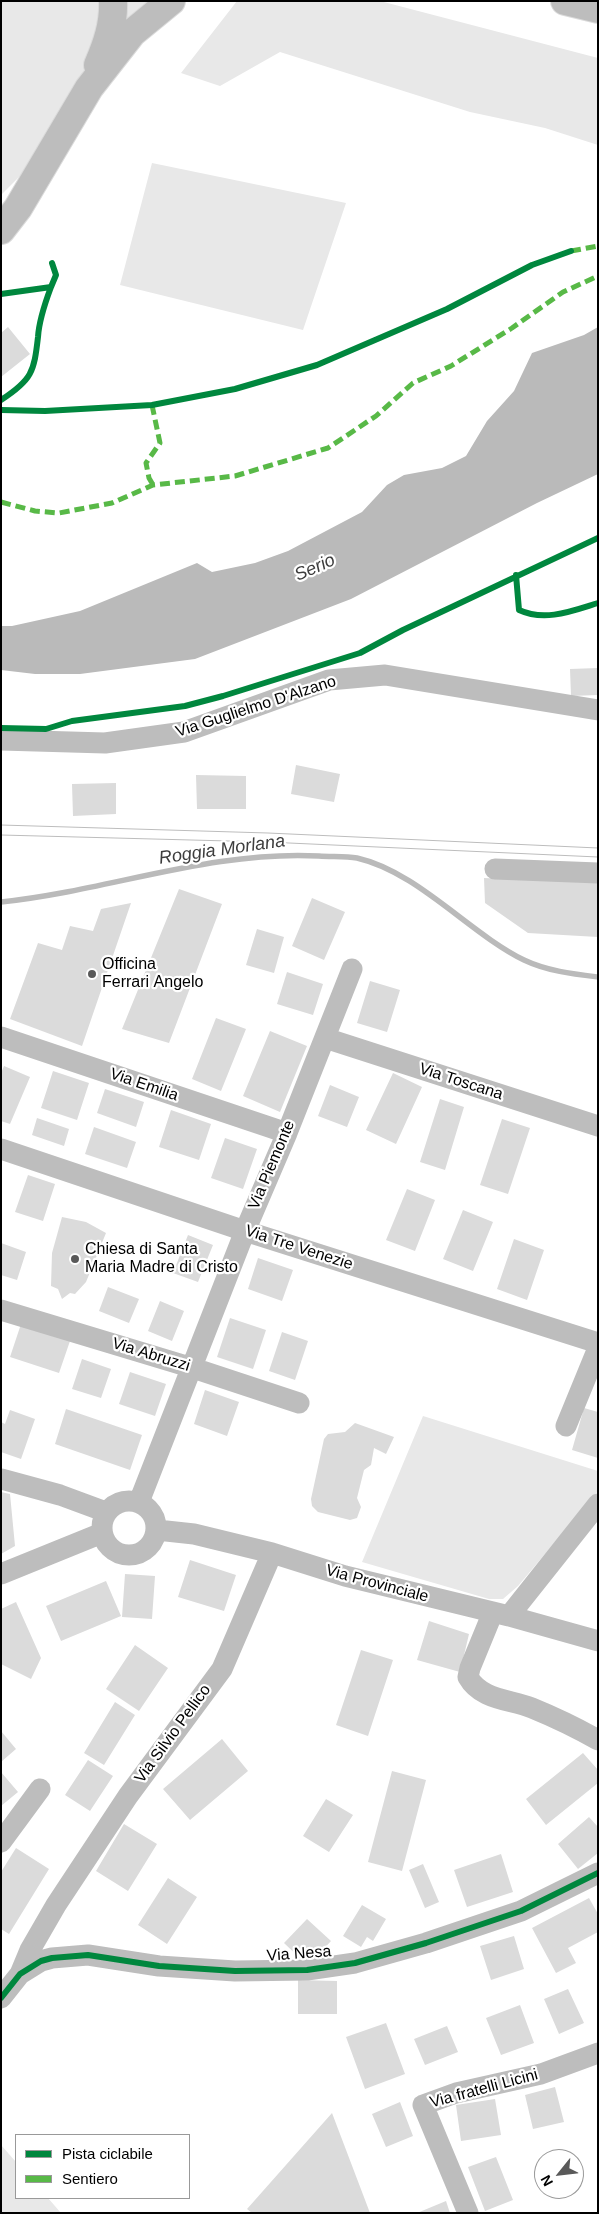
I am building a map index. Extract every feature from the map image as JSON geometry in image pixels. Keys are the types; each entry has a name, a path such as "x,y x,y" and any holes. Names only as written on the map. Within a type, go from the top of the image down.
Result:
{"highway":[{"path":"89,88 108,42 113,14 113,1"},
{"path":"1,230 18,208 89,88 132,33 170,1"},
{"path":"565,1 598,9"},
{"path":"1,206 11,200 36,176"}],"street":[{"name":"Via Guglielmo D'Alzano","path":"1,740 105,744 184,732 329,680 386,674 598,710"},
{"path":"495,869 598,873"},
{"name":"Via Piemonte","path":"140,1502 245,1231 287,1133 352,969"},
{"name":"Via Emilia","path":"1,1037 287,1133"},
{"name":"Via Toscana","path":"325,1038 598,1126"},
{"name":"Via Tre Venezie","path":"1,1149 245,1231 598,1343"},
{"name":"Via Abruzzi","path":"1,1310 193,1368 299,1403"},
{"path":"566,1426 598,1348"},
{"path":"1,1479 60,1495 106,1512"},
{"path":"121,1501 140,1502 148,1507 153,1514 156,1530 154,1540 149,1547 139,1554 119,1554 106,1542 102,1533 106,1512 121,1501"},
{"path":"598,1504 501,1614 470,1668 468,1677 473,1687 488,1696 531,1707 598,1740"},
{"name":"Via Provinciale","path":"156,1530 194,1534 272,1553 345,1576 501,1614 598,1642"},
{"path":"1,1574 102,1533"},
{"name":"Via Silvio Pellico","path":"8,1986 56,1905 128,1796 222,1669 272,1553"},
{"path":"1,1842 40,1789"},
{"name":"Via Nesa","path":"8,1986 41,1961 52,1958 88,1955 159,1966 235,1971 307,1970 355,1963 426,1943 521,1911 598,1873"},
{"name":"Via Silvio Pellico","path":"52,1958 48,1945 56,1905"},
{"name":"Via fratelli Licini","path":"468,2213 423,2105 456,2093 541,2074 598,2053"}],"shaded area":[{"path":"1,1 103,1 85,75 22,174 1,195"},
{"path":"127,1 155,1 126,28"},
{"path":"237,1 380,1 598,58 598,145 545,128 470,112 280,52 220,86 181,73"},
{"path":"152,163 346,203 303,330 120,285"},
{"path":"423,1416 598,1471 598,1491 518,1586 503,1599 489,1599 362,1562"},
{"path":"1,2145 15,2161 15,2199 49,2199 61,2213 1,2213"}],"water":[{"name":"Serio","path":"598,327 598,474 537,503 351,599 195,659 80,674 35,674 1,670 1,626 12,626 80,611 197,563 212,572 255,563 288,551 362,512 387,485 404,475 442,468 466,456 487,421 514,391 532,353 584,335"}],"building":[{"path":"8,327 30,354 1,377 1,333"},
{"path":"598,668 598,695 571,696 570,669"},
{"path":"296,765 340,774 334,802 291,794"},
{"path":"196,775 246,776 246,809 197,809"},
{"path":"116,783 116,814 73,816 72,784"},
{"path":"484,878 598,883 598,937 528,933 485,903"},
{"path":"179,889 222,904 169,1043 122,1029"},
{"path":"312,898 345,912 324,960 292,946"},
{"path":"131,903 82,1046 10,1019 38,943 62,950 70,926 93,931 101,909"},
{"path":"257,929 284,937 274,973 246,965"},
{"path":"287,972 323,984 313,1015 277,1004"},
{"path":"370,981 400,990 387,1032 357,1023"},
{"path":"216,1018 246,1029 221,1091 192,1079"},
{"path":"270,1031 307,1046 280,1112 243,1096"},
{"path":"4,1066 30,1077 10,1124 1,1121 1,1073"},
{"path":"53,1071 89,1083 77,1120 41,1108"},
{"path":"393,1073 422,1087 396,1144 366,1130"},
{"path":"330,1085 359,1097 347,1127 318,1116"},
{"path":"105,1089 144,1102 136,1127 97,1113"},
{"path":"440,1099 464,1107 445,1170 420,1162"},
{"path":"171,1110 211,1124 199,1160 159,1147"},
{"path":"37,1118 69,1129 64,1146 32,1135"},
{"path":"502,1119 530,1128 508,1194 480,1185"},
{"path":"94,1127 136,1142 127,1168 85,1154"},
{"path":"225,1138 257,1149 243,1189 211,1178"},
{"path":"28,1175 55,1184 43,1221 15,1212"},
{"path":"407,1189 435,1200 415,1251 386,1240"},
{"path":"463,1210 493,1222 473,1271 443,1259"},
{"name":"Chiesa di Santa Maria Madre di Cristo","path":"62,1217 86,1222 106,1233 86,1282 75,1294 70,1293 62,1299 58,1289 51,1286 52,1253"},
{"path":"188,1235 213,1245 198,1282 173,1273"},
{"path":"514,1239 544,1250 527,1300 497,1289"},
{"path":"1,1243 26,1252 17,1280 1,1275"},
{"path":"258,1258 293,1270 282,1301 248,1289"},
{"path":"108,1287 139,1299 129,1323 99,1311"},
{"path":"160,1301 184,1311 172,1341 148,1331"},
{"path":"230,1318 266,1330 253,1369 217,1357"},
{"path":"21,1324 70,1341 59,1373 10,1357"},
{"path":"282,1332 308,1341 295,1380 269,1371"},
{"path":"82,1359 111,1369 101,1398 72,1389"},
{"path":"130,1372 166,1384 155,1416 119,1404"},
{"path":"205,1390 239,1402 227,1436 194,1424"},
{"path":"584,1408 598,1412 598,1458 572,1450"},
{"path":"66,1409 142,1435 130,1470 55,1444"},
{"path":"10,1410 35,1419 21,1459 1,1452 1,1422 5,1424"},
{"path":"355,1423 394,1437 386,1454 374,1448 371,1465 364,1470 357,1498 361,1507 357,1518 350,1520 318,1512 312,1506 311,1499 324,1439 328,1434 345,1432"},
{"path":"1,1492 10,1494 15,1546 1,1554"},
{"path":"190,1560 236,1575 224,1611 178,1597"},
{"path":"125,1574 155,1576 152,1619 122,1617"},
{"path":"106,1581 121,1616 61,1641 46,1606"},
{"path":"16,1602 41,1658 31,1679 1,1664 1,1609"},
{"path":"429,1621 469,1634 460,1672 417,1660"},
{"path":"135,1645 168,1668 139,1711 106,1689"},
{"path":"361,1650 393,1660 368,1736 336,1725"},
{"path":"115,1702 135,1715 104,1765 84,1753"},
{"path":"1,1731 16,1749 1,1762"},
{"path":"222,1739 248,1771 190,1820 163,1789"},
{"path":"583,1753 598,1770 598,1783 546,1825 526,1799"},
{"path":"88,1760 113,1776 90,1811 65,1795"},
{"path":"392,1771 426,1780 402,1871 368,1862"},
{"path":"1,1772 18,1792 1,1806"},
{"path":"326,1799 353,1815 329,1852 303,1836"},
{"path":"589,1817 598,1827 598,1853 578,1869 558,1844"},
{"path":"124,1824 157,1844 128,1891 96,1871"},
{"path":"16,1848 49,1869 9,1934 1,1929 1,1872"},
{"path":"501,1854 513,1892 467,1907 454,1870"},
{"path":"423,1864 439,1902 425,1908 409,1870"},
{"path":"168,1878 197,1897 167,1944 138,1925"},
{"path":"589,1898 598,1914 598,1932 568,1948 576,1963 556,1973 532,1928"},
{"path":"362,1905 386,1919 373,1941 367,1937 361,1947 343,1936"},
{"path":"307,1919 331,1941 308,1966 284,1943"},
{"path":"514,1936 524,1969 491,1980 480,1946"},
{"path":"298,1980 337,1981 337,2014 298,2014"},
{"path":"568,1989 584,2023 559,2034 544,1999"},
{"path":"520,2005 534,2043 501,2055 486,2018"},
{"path":"386,2023 405,2074 365,2089 346,2037"},
{"path":"447,2026 458,2052 425,2065 414,2039"},
{"path":"555,2087 564,2122 533,2129 525,2095"},
{"path":"495,2099 501,2135 461,2141 456,2105"},
{"path":"400,2102 413,2136 386,2147 372,2114"},
{"path":"332,2113 370,2213 252,2213 247,2209"},
{"path":"496,2157 513,2200 485,2211 468,2167"},
{"path":"446,2201 450,2213 417,2213"}],"waterway":[{"name":"Roggia Morlana","path":"1,902 41,897 199,865 239,859 279,856 352,857 379,865 401,876 422,889 483,935 524,960 551,969 598,977"}],"tram line":[{"path":"1,825 268,833 598,848"},
{"path":"1,835 267,842 598,857"}],"marked path":[{"path":"571,251 598,246"},
{"path":"1,502 35,511 59,513 112,503 153,485 235,476 328,448 376,416 413,383 451,366 512,328 563,292 598,276"},
{"path":"152,405 160,443 146,463 149,478 153,485"}],"cycle path":[{"path":"1,410 45,411 152,405 235,389 317,365 447,309 532,265 571,251"},
{"path":"1,294 51,287 56,275 52,263"},
{"path":"1,400 19,387 30,374 35,359 41,318 51,287"},
{"path":"1,728 46,729 72,721 185,706 360,653 403,630 598,538"},
{"path":"516,575 519,610 539,615 549,615 598,603"},
{"path":"1,1998 20,1974 41,1961 52,1958 88,1955 159,1966 235,1971 307,1970 355,1963 426,1943 521,1911 598,1873"}],"place":[{"name":"Officina Ferrari Angelo","path":"92,974"},
{"name":"Chiesa di Santa Maria Madre di Cristo","path":"75,1259"}]}
